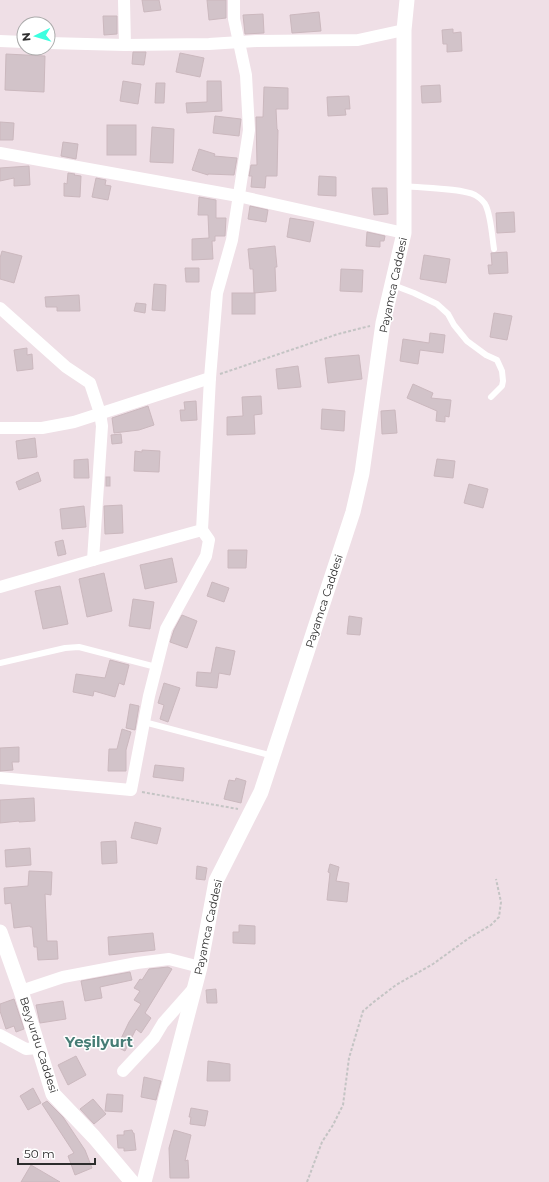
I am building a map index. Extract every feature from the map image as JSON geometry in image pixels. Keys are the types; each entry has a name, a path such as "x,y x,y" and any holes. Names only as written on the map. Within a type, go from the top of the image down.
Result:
{"street":[{"path":"124,0 125,45"},
{"path":"0,778 131,790 144,722 166,629 206,556 209,540 202,530 210,378 217,293 232,240 249,130 246,75 234,19 234,0"},
{"name":"Payamca Caddesi","path":"144,1182 200,967 216,881 261,792 353,512 362,473 383,323 404,233 404,30 407,0"},
{"path":"56,42 125,45 358,40 404,30"},
{"path":"0,41 16,42"},
{"path":"0,153 238,196 404,233"},
{"path":"0,308 66,367 90,383 100,413 102,426 93,560"},
{"path":"0,428 42,428 74,422 210,378"},
{"path":"0,587 202,530"},
{"name":"Beyyurdu Caddesi","path":"0,932 21,991 53,1094 94,1137 132,1182"},
{"path":"21,991 63,977 150,961 169,959 200,967"},
{"path":"123,1071 154,1038 163,1023 194,988"},
{"path":"0,1035 26,1049 38,1048"}],"lane":[{"path":"404,186 445,190 476,196 484,202 488,210 494,248"},
{"path":"392,285 437,304 448,314 454,325 468,341 486,355 497,360 502,371 503,381 502,386 491,397"},
{"path":"0,663 65,648 79,647 156,667"},
{"path":"144,722 272,756"}],"path":[{"path":"210,378 338,334 383,323"},
{"path":"131,790 251,812"},
{"path":"307,1182 322,1142 333,1126 343,1105 350,1058 363,1011 375,1000 396,985 433,964 499,918 501,902 496,879"}],"building":[{"path":"142,0 159,0 161,10 144,12"},
{"path":"207,0 226,0 226,18 209,20"},
{"path":"319,12 321,31 292,33 290,15"},
{"path":"263,14 264,33 245,34 243,15"},
{"path":"103,16 117,16 117,34 104,35"},
{"path":"453,29 453,33 461,32 462,51 447,52 447,44 443,44 442,30"},
{"path":"133,52 146,52 144,65 132,64"},
{"path":"180,53 204,58 200,77 176,72"},
{"path":"6,54 16,55 16,56 45,56 44,92 5,90"},
{"path":"123,81 141,84 138,104 120,101"},
{"path":"207,81 221,81 222,111 187,113 186,103 207,102"},
{"path":"156,83 165,83 164,103 155,103"},
{"path":"440,85 441,102 422,103 421,86"},
{"path":"264,87 288,88 288,109 276,109 278,130 277,176 266,176 265,188 251,187 252,176 249,176 251,165 257,165 256,117 263,117"},
{"path":"349,96 350,109 345,109 346,115 328,116 327,97"},
{"path":"215,116 241,119 239,136 213,133"},
{"path":"0,122 14,123 13,140 0,140"},
{"path":"107,125 136,125 136,155 107,155"},
{"path":"152,127 174,129 173,163 150,162"},
{"path":"63,142 78,144 76,159 61,156"},
{"path":"199,149 215,154 214,156 237,158 234,175 208,175 192,170"},
{"path":"29,166 30,185 14,186 14,178 0,181 0,168"},
{"path":"68,173 81,176 80,197 64,196 64,183 67,184"},
{"path":"319,176 336,177 336,196 318,195"},
{"path":"96,178 106,180 105,185 111,186 108,200 92,197"},
{"path":"372,188 387,188 388,214 374,215"},
{"path":"199,197 216,200 216,218 226,218 225,236 215,236 215,241 212,241 213,259 192,260 192,239 209,238 208,215 198,215"},
{"path":"250,206 268,210 266,222 248,219"},
{"path":"514,212 515,232 497,233 496,213"},
{"path":"290,218 314,222 310,242 287,237"},
{"path":"367,232 385,236 384,241 380,241 380,247 366,246"},
{"path":"275,246 277,267 275,267 276,291 254,293 253,269 250,269 248,249"},
{"path":"2,251 22,256 14,283 0,279 0,258"},
{"path":"507,252 508,273 489,274 488,265 492,265 491,253"},
{"path":"424,255 450,259 446,283 420,279"},
{"path":"185,268 199,268 199,282 186,282"},
{"path":"341,269 363,270 362,292 340,291"},
{"path":"154,284 166,285 165,311 152,310"},
{"path":"232,293 255,293 255,314 232,314"},
{"path":"79,295 80,311 57,311 57,307 46,307 45,297"},
{"path":"136,303 146,304 145,313 134,311"},
{"path":"494,313 512,316 507,340 490,337"},
{"path":"430,333 445,335 443,353 420,350 418,364 400,361 403,339 429,343"},
{"path":"27,348 27,355 32,354 33,369 17,371 14,350"},
{"path":"359,355 362,379 328,383 325,358"},
{"path":"298,366 301,387 278,389 276,369"},
{"path":"413,384 433,393 431,398 451,400 449,417 445,416 445,422 436,421 437,411 407,398"},
{"path":"261,396 262,414 254,415 255,434 227,435 227,417 243,416 242,397"},
{"path":"196,401 197,420 181,421 180,410 185,410 184,402"},
{"path":"148,406 154,425 139,430 114,433 112,418"},
{"path":"322,409 345,411 344,431 321,429"},
{"path":"395,410 397,433 382,434 381,411"},
{"path":"121,434 122,443 112,444 111,435"},
{"path":"35,438 37,457 18,459 16,441"},
{"path":"142,450 160,451 159,472 134,471 135,451 142,452"},
{"path":"88,459 89,478 74,478 74,460"},
{"path":"437,459 455,461 453,478 434,476"},
{"path":"38,472 41,481 19,490 16,482"},
{"path":"106,477 110,477 110,486 106,486"},
{"path":"469,484 488,489 483,508 464,503"},
{"path":"122,505 123,533 105,534 104,506"},
{"path":"84,506 86,527 62,529 60,509"},
{"path":"63,540 66,554 58,556 55,542"},
{"path":"228,550 247,550 246,568 228,568"},
{"path":"172,558 177,582 145,589 140,565"},
{"path":"104,573 112,611 87,617 79,579"},
{"path":"212,582 229,588 224,602 207,596"},
{"path":"60,586 68,624 43,629 35,591"},
{"path":"133,599 154,602 150,629 129,626"},
{"path":"182,615 197,621 187,648 170,642 174,630"},
{"path":"349,616 362,618 360,635 347,634"},
{"path":"216,647 235,651 230,675 219,673 217,688 196,686 197,672 211,673"},
{"path":"110,660 129,665 124,685 119,683 115,697 94,691 93,696 73,692 76,674 105,678"},
{"path":"164,683 180,688 168,722 160,719 164,705 158,703"},
{"path":"130,704 139,706 135,730 126,728"},
{"path":"122,729 131,732 126,750 126,771 108,771 109,749 117,749"},
{"path":"19,747 19,762 12,762 13,770 0,771 0,748"},
{"path":"155,765 184,768 183,781 153,777"},
{"path":"236,778 246,781 241,803 224,799 229,780 235,781"},
{"path":"34,798 35,821 0,823 0,800"},
{"path":"135,822 161,828 157,844 131,838"},
{"path":"116,841 117,863 102,864 101,842"},
{"path":"30,848 31,865 6,867 5,850"},
{"path":"330,864 339,867 336,881 349,883 347,902 327,900 330,873 328,872"},
{"path":"197,866 207,868 205,880 196,879"},
{"path":"29,871 52,872 51,895 45,894 47,941 57,941 58,959 38,960 37,947 34,947 32,927 14,928 11,903 5,904 4,888 28,886"},
{"path":"239,925 255,926 255,944 233,943 233,932 239,932"},
{"path":"153,933 155,950 109,955 108,937"},
{"path":"168,967 172,969 145,1013 151,1018 141,1033 136,1029 125,1051 117,1047 129,1022 141,1004 134,1000 140,991 134,988 140,979 142,980 149,969"},
{"path":"130,972 132,980 100,987 102,998 85,1001 81,981"},
{"path":"216,989 217,1003 207,1003 206,990"},
{"path":"14,999 24,1029 16,1032 14,1026 6,1029 0,1011 0,1004"},
{"path":"63,1001 66,1019 40,1023 36,1005"},
{"path":"76,1056 86,1075 68,1085 58,1065"},
{"path":"208,1061 230,1064 230,1081 207,1081"},
{"path":"144,1077 161,1081 156,1100 141,1097"},
{"path":"33,1088 41,1103 28,1110 20,1096"},
{"path":"107,1094 123,1095 122,1112 105,1111"},
{"path":"93,1099 106,1114 94,1124 80,1109"},
{"path":"47,1101 63,1117 85,1150 92,1168 75,1175 68,1156 74,1153 42,1104"},
{"path":"191,1108 208,1111 205,1126 190,1124 191,1117 189,1117"},
{"path":"132,1130 134,1133 136,1150 124,1151 124,1148 118,1148 117,1135 124,1135 124,1131"},
{"path":"174,1130 191,1135 185,1161 188,1160 189,1178 170,1178 169,1148"},
{"path":"31,1165 60,1182 21,1182"}],"district":[{"name":"Yeşilyurt","path":"99,1042"}]}
